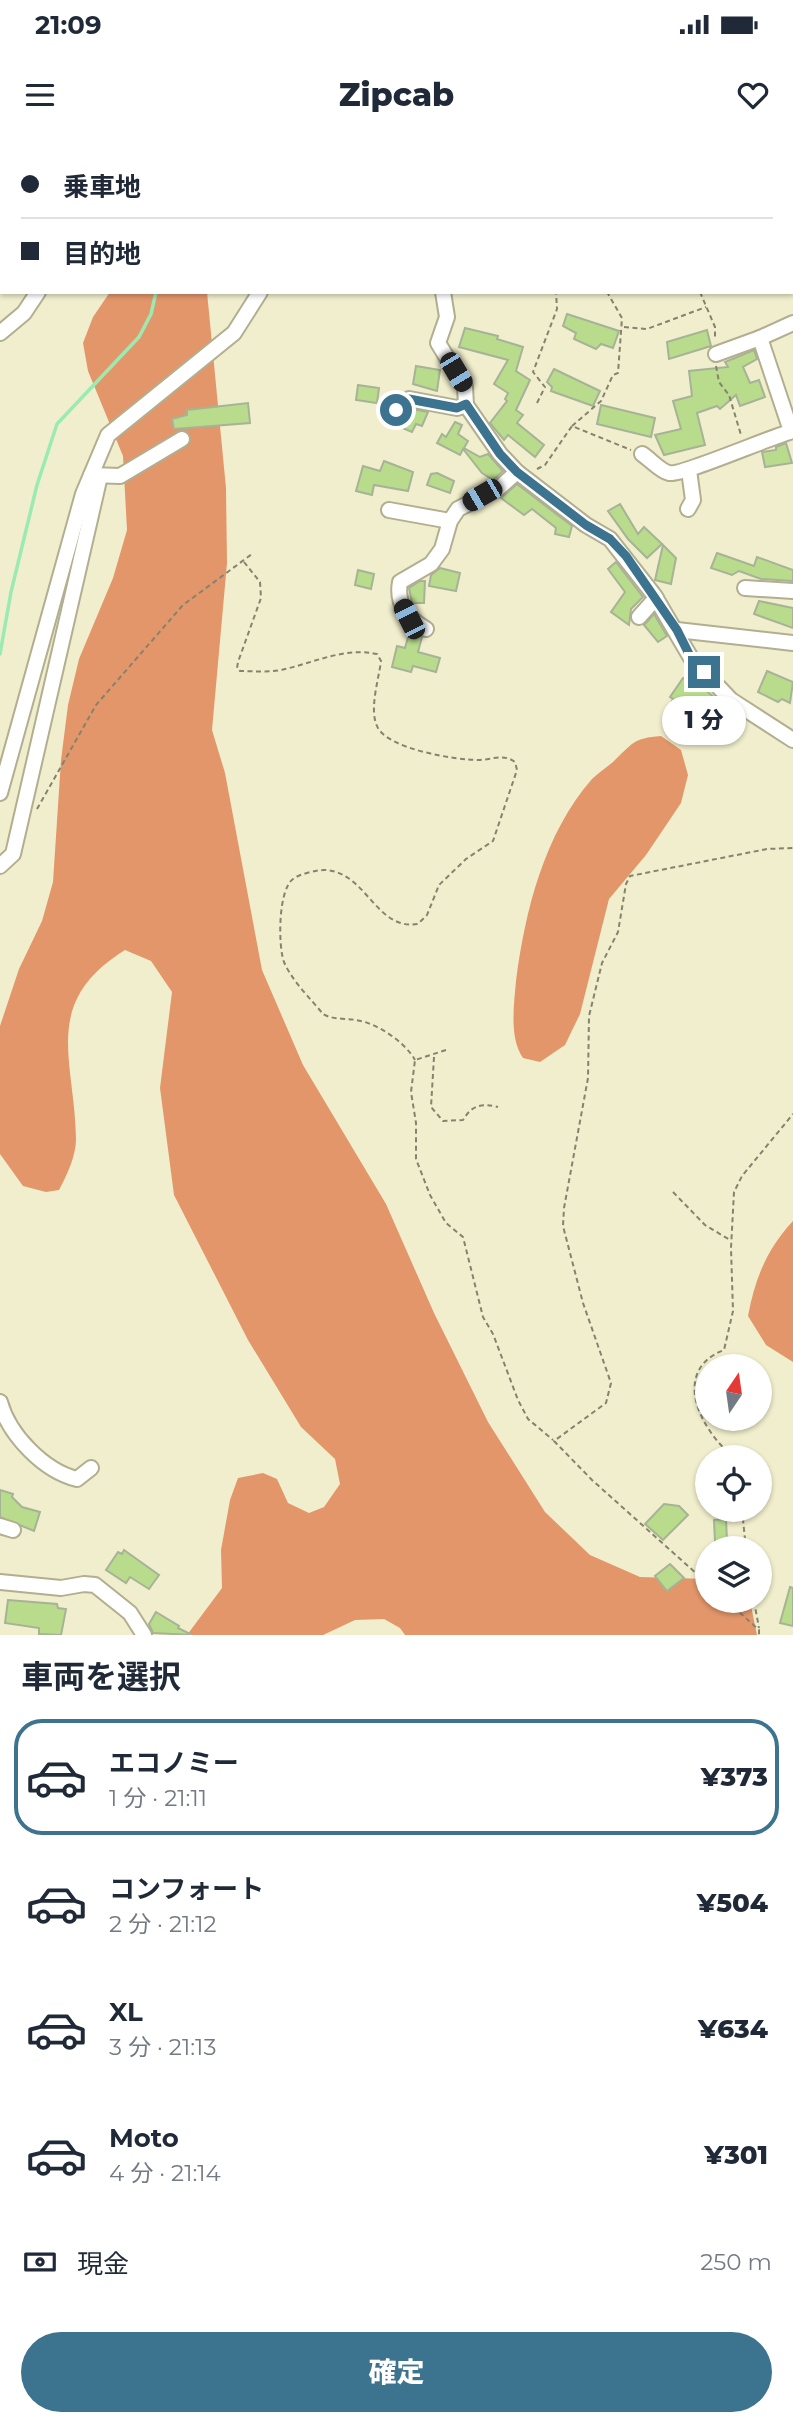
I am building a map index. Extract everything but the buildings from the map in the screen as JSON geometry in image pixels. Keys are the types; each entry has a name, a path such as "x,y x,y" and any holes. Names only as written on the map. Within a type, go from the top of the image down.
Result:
{"street":[{"path":"0,333 24,313 37,294"},
{"path":"0,793 108,435 234,333 259,294"},
{"path":"443,294 447,317 438,343 465,387 466,404 500,454 521,475 586,525 610,539 656,597 691,658 731,700 793,740"},
{"path":"716,354 793,323"},
{"path":"642,454 667,473 689,470 744,446 792,431 760,338"},
{"path":"396,410 409,399 457,408 466,404"},
{"path":"95,475 120,476 182,439"},
{"path":"688,509 693,500 689,470"},
{"path":"0,866 13,854 95,475"},
{"path":"426,629 409,619 398,595 400,582 431,564 447,539 450,521 458,509 521,475"},
{"path":"388,510 450,521"},
{"path":"745,588 793,591"},
{"path":"639,617 656,597"},
{"path":"677,630 793,643"},
{"path":"0,1402 12,1430 34,1453 64,1476 77,1479 91,1468"},
{"path":"0,1582 61,1588 96,1585 130,1613 145,1635"}],"path":[{"path":"537,403 545,387 533,372 557,309 556,294"},
{"path":"521,475 545,465 572,426 601,401 613,375 618,373 622,318 608,294"},
{"path":"702,294 715,327 719,382 732,401 744,446"},
{"path":"623,327 647,329 706,307"},
{"path":"572,426 642,454"},
{"path":"37,809 96,705 183,605 252,554"},
{"path":"244,562 260,582 261,598 238,662 237,668 240,671 284,670 333,655 364,652 377,654 381,660 375,709 377,726 386,736 439,756 481,761 504,757 515,762 517,770 493,841 466,859 439,885 427,915 418,924 396,923 389,919 358,884 344,875 324,870 293,879 286,890 281,914 282,954 285,965 323,1014 330,1018 365,1021 408,1048 415,1060 411,1092 416,1123 415,1159 430,1195 446,1223 463,1237 483,1317 494,1334 518,1400 528,1419 695,1572"},
{"path":"554,1441 606,1403 611,1383 583,1303 563,1226 588,1078 589,1016 603,963 618,932 626,884 630,876 641,872 664,871 736,854 793,848"},
{"path":"415,1060 446,1050"},
{"path":"433,1056 432,1107 443,1121 463,1120 470,1110 484,1104 498,1107"},
{"path":"718,1445 699,1415 695,1399 697,1377 709,1355 724,1350 733,1311 731,1241 734,1192 742,1176 793,1114"},
{"path":"673,1192 705,1225 731,1241"},
{"path":"740,1613 759,1630"},
{"path":"756,1613 760,1635"}],"shaded area":[{"path":"109,294 207,294 226,488 227,563 212,730 225,773 262,970 303,1065 386,1204 434,1313 488,1422 545,1512 590,1555 640,1577 695,1579 695,1613 752,1613 757,1635 405,1635 400,1628 384,1619 355,1620 323,1635 187,1635 222,1588 221,1550 230,1500 238,1478 263,1473 277,1479 288,1503 309,1513 324,1507 340,1484 335,1459 301,1427 248,1340 174,1195 160,1088 172,992 151,961 125,950 98,970 81,991 72,1012 68,1035 76,1145 59,1190 46,1192 23,1186 0,1154 0,1026 19,969 42,921 53,882 61,760 68,705 79,659 113,578 127,530 123,456 88,371 83,343 93,317"},
{"path":"661,736 681,750 688,775 681,803 646,855 609,899 580,1014 565,1045 540,1062 523,1058 514,1031 516,981 531,901 549,849 575,801 592,779 629,746 644,738"},
{"path":"793,1221 793,1362 766,1345 748,1316 763,1265 776,1242"}],"waterway":[{"path":"0,654 11,592 37,485 57,424 139,337 151,314 156,294"}],"route":[{"path":"396,410 409,399 457,408 466,404 500,454 517,472 586,525 610,539 626,556 677,630 691,658 704,672"}]}
